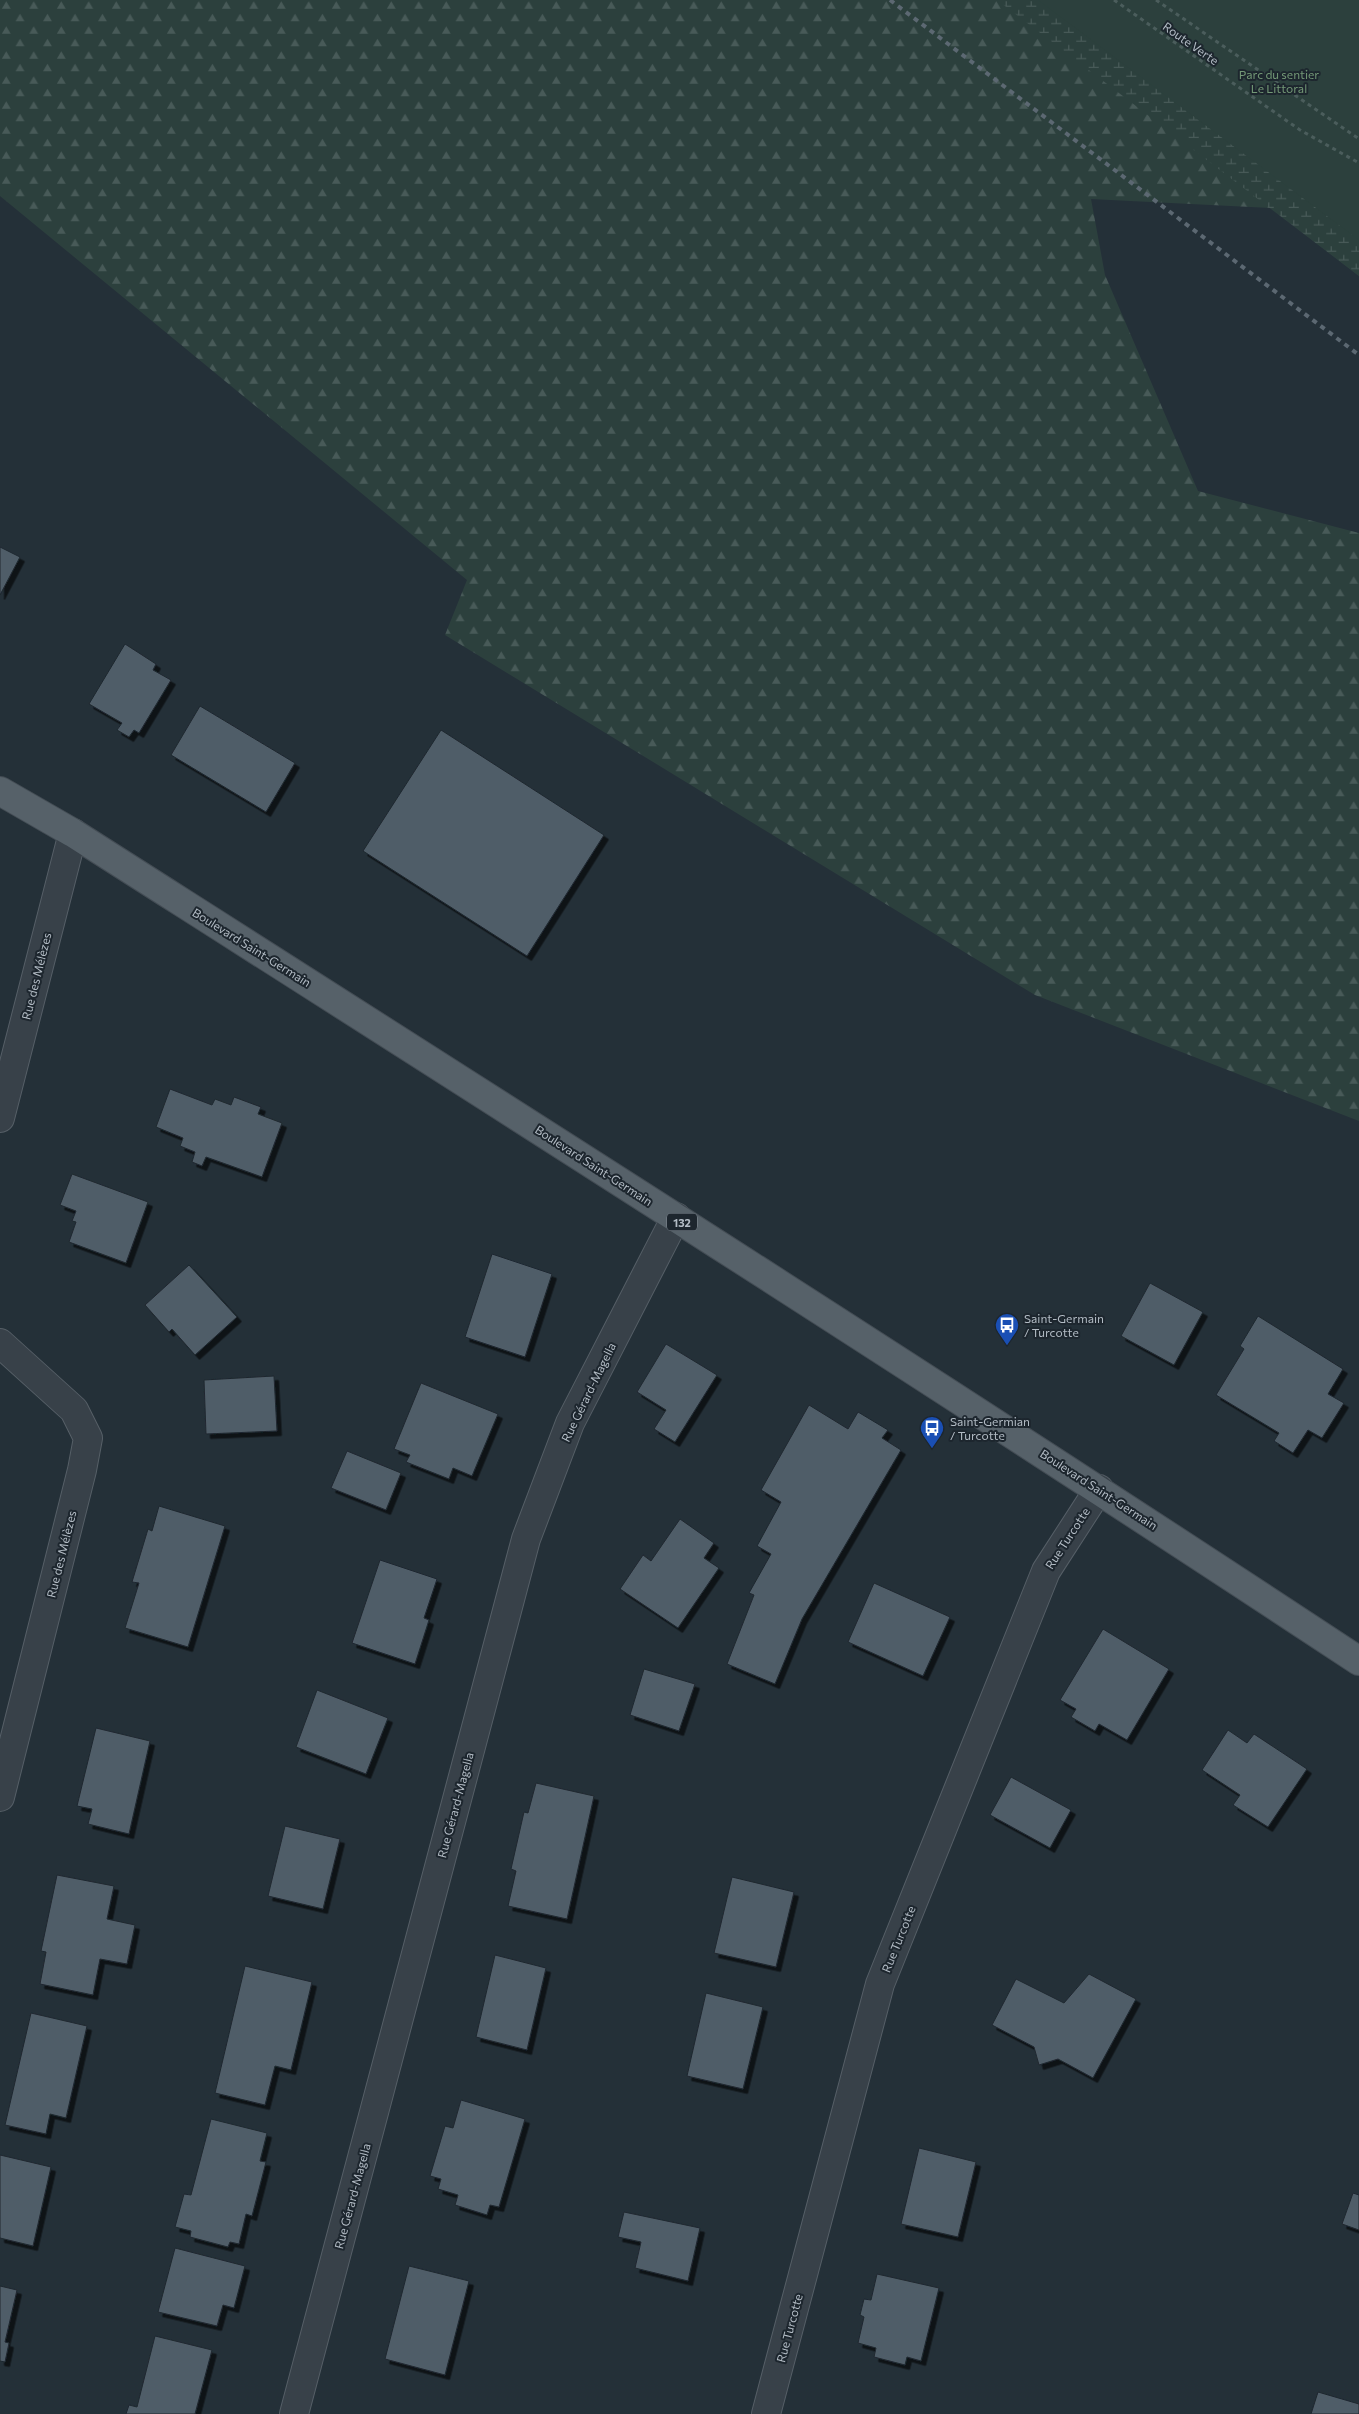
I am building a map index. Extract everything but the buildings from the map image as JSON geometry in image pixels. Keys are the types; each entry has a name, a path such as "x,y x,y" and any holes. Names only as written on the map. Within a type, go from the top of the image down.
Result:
{"main road":[{"name":"Boulevard Saint-Germain","path":"0,791 73,833 676,1217 1099,1489 1359,1661"}],"street":[{"name":"Rue des Mélèzes","path":"0,1118 73,833"},
{"name":"Rue Gérard-Magella","path":"294,2414 526,1539 570,1424 676,1217"},
{"name":"Rue des Mélèzes","path":"0,1343 74,1410 88,1438 82,1470 0,1798"},
{"name":"Rue Turcotte","path":"766,2414 880,1984 1046,1571 1099,1489"}],"path":[{"name":"Route Verte","path":"1114,0 1300,130 1359,163"},
{"path":"1156,0 1359,139"}],"green space":[{"path":"0,0 1359,0 1359,276 1271,208 1091,199 1105,275 1198,491 1359,533 1359,1121 1035,995 445,635 467,580 0,196"},
{"name":"Parc du sentier Le Littoral","path":"997,0 1359,0 1359,276"},
{"name":"Parc du sentier Le Littoral","path":"1038,0 1359,0 1359,240"}],"railway":[{"path":"890,0 1359,355"}],"place":[{"name":"Saint-Germain / Turcotte","path":"1007,1346"},
{"name":"Saint-Germian / Turcotte","path":"932,1449"}]}
